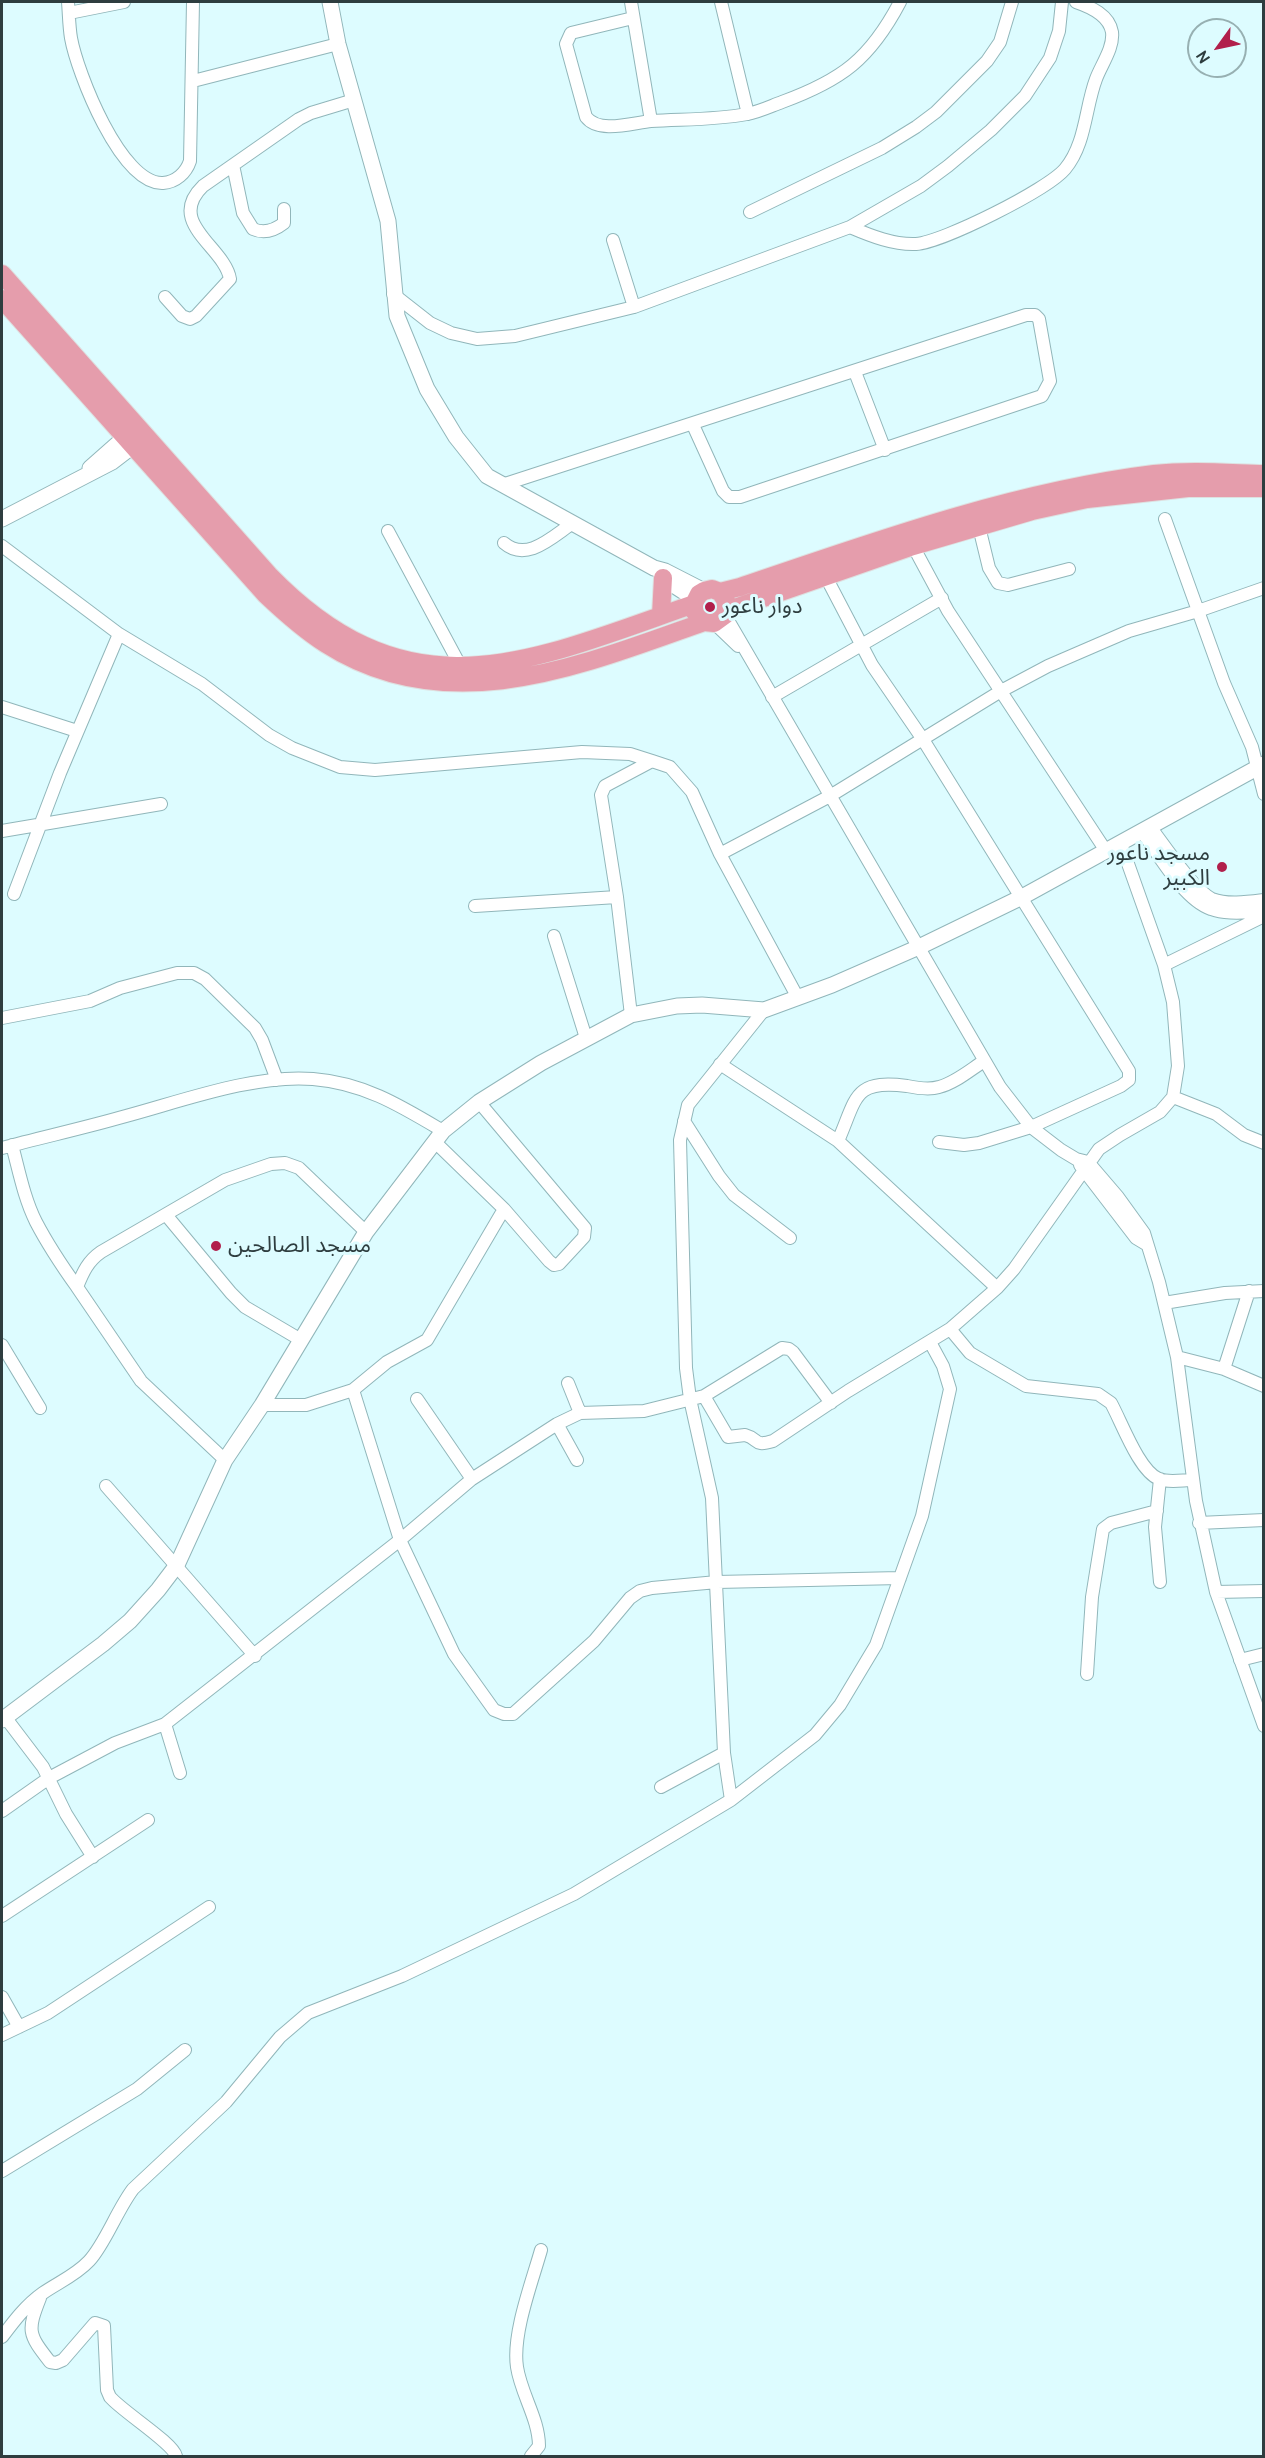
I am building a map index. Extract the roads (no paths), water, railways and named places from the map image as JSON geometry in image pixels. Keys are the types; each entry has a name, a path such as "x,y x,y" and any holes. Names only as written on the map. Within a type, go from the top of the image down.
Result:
{"main road":[{"path":"2,274 266,595 285,613 328,645 352,657 401,675 453,683 496,682 521,678 588,662 717,618 913,546 1032,512 1087,499 1188,488 1263,488"},
{"path":"2,299 294,601 333,629 376,650 422,663 461,667 527,659 576,646 661,615 703,596 935,524 1069,489 1156,474 1200,472 1263,474"},
{"path":"658,573 661,615"},
{"path":"703,596 726,601 717,618"},
{"path":"703,596 694,611 717,618"}],"street":[{"path":"124,2 68,7 75,52 99,118 128,160 141,173 156,182 166,183 179,178 188,169 191,154 193,2"},
{"path":"330,2 338,44 388,222 393,294 397,316 427,389 456,437 479,468 502,485 703,596"},
{"path":"631,2 651,121"},
{"path":"722,2 748,114"},
{"path":"633,18 571,33 566,44 586,117 591,124 601,127 748,114 825,84 851,68 868,52 883,32 900,2"},
{"path":"750,212 882,148 916,128 936,112 987,61 1000,42 1012,2"},
{"path":"393,294 430,323 451,333 477,339 526,334 634,307 850,227 921,186 948,166 992,130 1025,96 1050,58 1059,31 1062,2"},
{"path":"850,227 890,241 920,244 1024,198 1065,168 1079,146 1090,96 1112,39 1109,22 1101,14 1076,2"},
{"path":"193,81 338,44"},
{"path":"165,297 182,316 190,319 196,316 230,279 229,272 191,218 190,206 194,195 203,186 283,129 310,113 354,100"},
{"path":"233,165 243,213 253,229 267,231 277,228 284,223 284,209"},
{"path":"613,240 634,307"},
{"path":"502,485 693,425 1026,315 1035,315 1039,319 1050,381 1042,396 740,497 729,498 723,491 693,425"},
{"path":"855,372 885,450"},
{"path":"2,519 84,475 135,437"},
{"path":"1165,519 1198,611 1252,747 1261,764 1263,794"},
{"path":"504,543 512,550 523,551 534,548 573,523"},
{"path":"979,527 989,568 998,583 1008,585 1069,569"},
{"path":"388,531 461,667"},
{"path":"2,546 119,634 191,677 269,735 306,755 340,767 364,770 582,752 630,754 670,767 686,783 720,854 798,998"},
{"path":"913,546 922,565 1000,691 1106,851"},
{"path":"826,577 872,665 922,738 1122,1056 1130,1076 1127,1083 1031,1127 970,1145 939,1142"},
{"path":"720,854 830,796 1000,691 1100,643 1162,620 1198,611 1263,588"},
{"path":"772,697 942,598"},
{"path":"717,618 747,656 772,697 984,1061 1015,1107 1031,1127 1060,1150 1083,1164 1135,1220 1144,1233 1177,1357 1193,1480 1215,1592 1263,1726"},
{"path":"14,894 39,823 119,634"},
{"path":"2,707 78,731"},
{"path":"631,1015 602,791 605,786 652,761"},
{"path":"93,1857 66,1814 36,1756 3,1719 75,1666 130,1621 177,1565 225,1460 262,1405 366,1232 439,1136 479,1102 586,1038 631,1015 676,1006 702,1005 764,1010 798,998 919,947 1022,897 1261,764"},
{"path":"2,831 161,804"},
{"path":"1146,830 1211,898 1227,902 1263,900"},
{"path":"1146,830 1180,884 1198,903 1219,911 1263,912"},
{"path":"704,1396 728,1437 745,1435 756,1443 763,1444 773,1441 930,1342 950,1329 997,1288 1028,1250 1083,1164 1107,1142 1160,1113 1173,1097 1177,1078 1176,1022 1164,965 1121,843"},
{"path":"475,906 617,897"},
{"path":"1164,965 1263,916"},
{"path":"554,936 586,1038"},
{"path":"2,1018 90,1001 120,988 177,973 194,973 205,979 255,1028 277,1080"},
{"path":"731,1800 724,1753 712,1498 690,1399 686,1368 681,1152 688,1106 764,1010"},
{"path":"838,1141 858,1096 865,1089 885,1083 925,1089 939,1087 984,1061"},
{"path":"720,1064 838,1141 997,1288"},
{"path":"225,1460 141,1381 35,1221 7,1147 56,1136 209,1093 277,1080 314,1079 366,1090 386,1097 439,1136 554,1265 559,1264 586,1233 585,1228 479,1102"},
{"path":"1173,1097 1216,1114 1244,1136 1263,1143"},
{"path":"684,1121 734,1195 790,1239"},
{"path":"77,1287 91,1258 167,1216 225,1180 271,1164 285,1163 299,1168 366,1232"},
{"path":"262,1405 306,1405 353,1390 387,1362 427,1340 504,1209"},
{"path":"167,1216 245,1307 301,1340"},
{"path":"1164,1303 1263,1291"},
{"path":"1224,1370 1249,1292"},
{"path":"950,1329 970,1353 1026,1386 1089,1392 1103,1396 1111,1403 1142,1463 1160,1479 1193,1480"},
{"path":"2,2337 21,2312 42,2294 77,2273 91,2259 133,2189 226,2102 280,2037 308,2013 402,1976 574,1894 731,1800 815,1735 840,1705 876,1645 922,1516 950,1389 946,1374 930,1342"},
{"path":"2,1345 40,1407"},
{"path":"2,1811 49,1778 114,1743 165,1724 255,1656 472,1479 557,1424 579,1413 644,1411 704,1396 782,1348 789,1349 831,1403"},
{"path":"1177,1357 1224,1370 1263,1386"},
{"path":"567,1383 579,1413"},
{"path":"353,1390 400,1540 454,1654 494,1710 504,1714 513,1714 572,1662 594,1641 630,1598 640,1591 717,1582 900,1578"},
{"path":"417,1399 472,1479"},
{"path":"557,1424 577,1460"},
{"path":"1160,1479 1156,1545 1160,1582"},
{"path":"106,1486 255,1656"},
{"path":"1087,1674 1092,1597 1103,1529 1107,1524 1157,1511"},
{"path":"1200,1523 1263,1520"},
{"path":"1215,1592 1263,1591"},
{"path":"1240,1660 1263,1653"},
{"path":"165,1724 180,1773"},
{"path":"661,1787 724,1753"},
{"path":"2,1917 148,1820"},
{"path":"2,2035 48,2013 209,1907"},
{"path":"2,1997 19,2027"},
{"path":"2,2171 137,2089 185,2050"},
{"path":"531,2457 539,2446 539,2433 531,2416 517,2368 515,2350 541,2250"},
{"path":"42,2294 30,2323 36,2344 50,2362 56,2363 63,2360 95,2323 104,2326 107,2390 110,2397 174,2449 176,2457"}],"place":[{"name":"دوار ناعور","path":"710,607"},
{"name":"مسجد ناعور الكبير","path":"1222,867"},
{"name":"مسجد الصالحين","path":"216,1246"}]}
